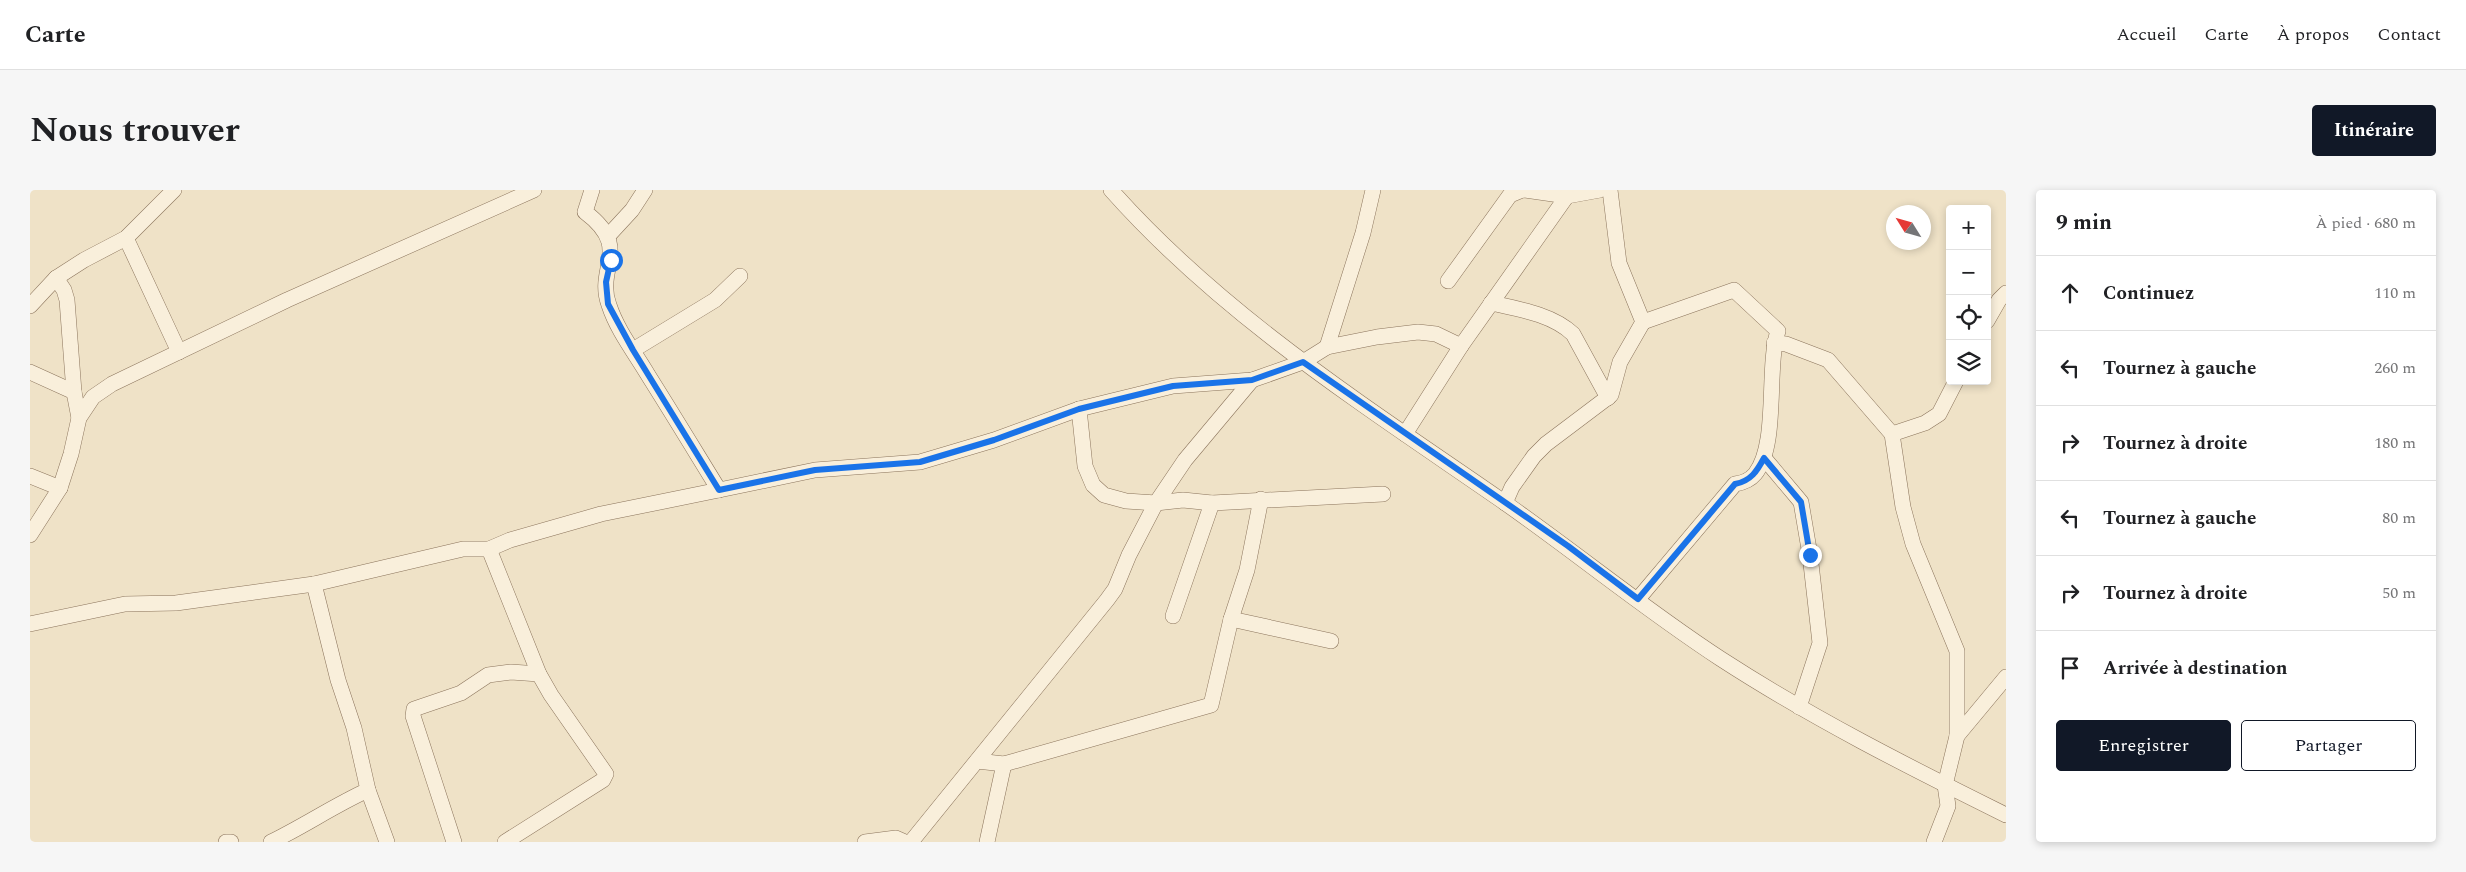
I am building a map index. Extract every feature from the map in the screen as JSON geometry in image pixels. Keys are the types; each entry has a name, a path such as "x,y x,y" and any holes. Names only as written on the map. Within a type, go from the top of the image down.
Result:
{"street":[{"path":"30,306 56,278 84,260 126,238 174,190"},
{"path":"30,534 60,488 71,454 79,418 93,398 112,384 287,300 534,190"},
{"path":"592,190 585,212 597,221 608,236 611,260 606,282 608,304 633,350 719,490"},
{"path":"608,236 632,210 645,190"},
{"path":"1111,190 1185,267 1303,362 1505,502 1718,657 1799,707 1945,785 2006,815"},
{"path":"1327,346 1363,233 1373,190"},
{"path":"1448,281 1510,195 1523,190 1567,196 1600,190"},
{"path":"1610,190 1619,263 1643,322"},
{"path":"1405,434 1461,346 1567,196"},
{"path":"126,238 179,352"},
{"path":"633,350 715,300 740,276"},
{"path":"56,278 64,290 67,300 74,392 79,418"},
{"path":"1505,502 1512,487 1534,456 1546,444 1608,398 1613,391 1620,362 1643,322 1734,290 1777,328 1774,343 1771,411 1764,458 1755,474 1747,480 1735,484 1638,599"},
{"path":"1991,313 2006,293"},
{"path":"1491,304 1522,310 1555,321 1565,327 1572,334 1608,398"},
{"path":"30,624 125,604 176,603 314,584 463,549 489,549 510,540 602,514 815,470 920,462 994,440 1079,409 1173,386 1252,380 1303,362 1327,346 1377,336 1418,332 1436,334 1461,346"},
{"path":"1774,343 1794,346 1828,360 1892,434 1902,507 1913,544 1957,650 1957,736 1945,785 1948,806 1934,842"},
{"path":"30,372 74,392"},
{"path":"911,842 1115,589 1128,554 1156,504 1185,460 1252,380"},
{"path":"1892,434 1925,423 1939,414 1954,385"},
{"path":"1079,409 1085,466 1093,485 1104,495 1126,501 1156,504 1183,500 1212,503 1384,494"},
{"path":"1764,458 1801,502 1810,555 1820,643 1799,707"},
{"path":"30,476 60,488"},
{"path":"977,761 1004,764 1206,708 1213,701 1231,619 1246,570 1261,499"},
{"path":"1173,616 1212,503"},
{"path":"489,549 539,674 551,696 606,774 603,780 505,842"},
{"path":"314,584 338,680 359,746 368,790 387,842"},
{"path":"1231,619 1331,641"},
{"path":"454,842 412,716 414,709 461,693 488,675 511,672 539,674"},
{"path":"1957,736 2006,677"},
{"path":"987,842 1004,764"},
{"path":"271,842 368,790"},
{"path":"865,842 896,838 905,842"},
{"path":"226,842 232,842"}],"route":[{"path":"611,260 606,282 608,304 633,350 719,490 815,470 920,462 994,440 1079,409 1173,386 1252,380 1303,362 1568,546 1638,599 1735,484 1752,477 1764,458 1801,502 1810,555"}]}
